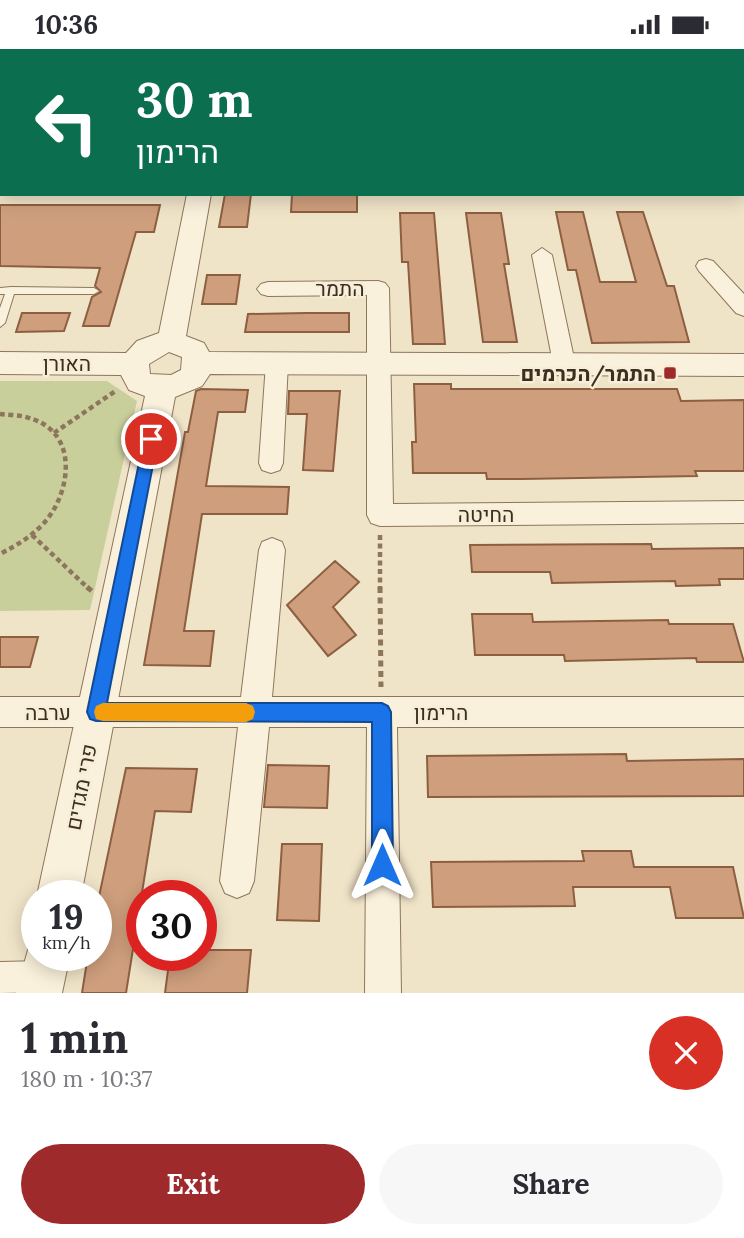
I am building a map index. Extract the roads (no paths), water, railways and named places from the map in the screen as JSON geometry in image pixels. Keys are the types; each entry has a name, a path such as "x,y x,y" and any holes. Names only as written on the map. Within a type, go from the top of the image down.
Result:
{"street":[{"path":"171,341 199,196"},
{"path":"542,255 564,363"},
{"path":"706,266 744,309"},
{"name":"התמר","path":"268,289 379,288 379,363"},
{"path":"171,341 194,350 199,363 197,371 183,384 144,377 144,350 171,341"},
{"name":"האורן","path":"0,363 144,377"},
{"path":"199,363 744,365"},
{"path":"271,463 278,363"},
{"name":"החיטה","path":"379,363 380,515 744,512"},
{"name":"פרי מגדים","path":"62,880 116,614 144,377"},
{"path":"237,881 272,550"},
{"name":"ערבה","path":"0,712 96,712"},
{"name":"הרימון","path":"96,712 744,712"},
{"path":"382,712 383,993"}],"lane":[{"path":"0,323 6,290 94,291"}],"place":[{"name":"התמר/הכרמים","path":"670,373"}]}
